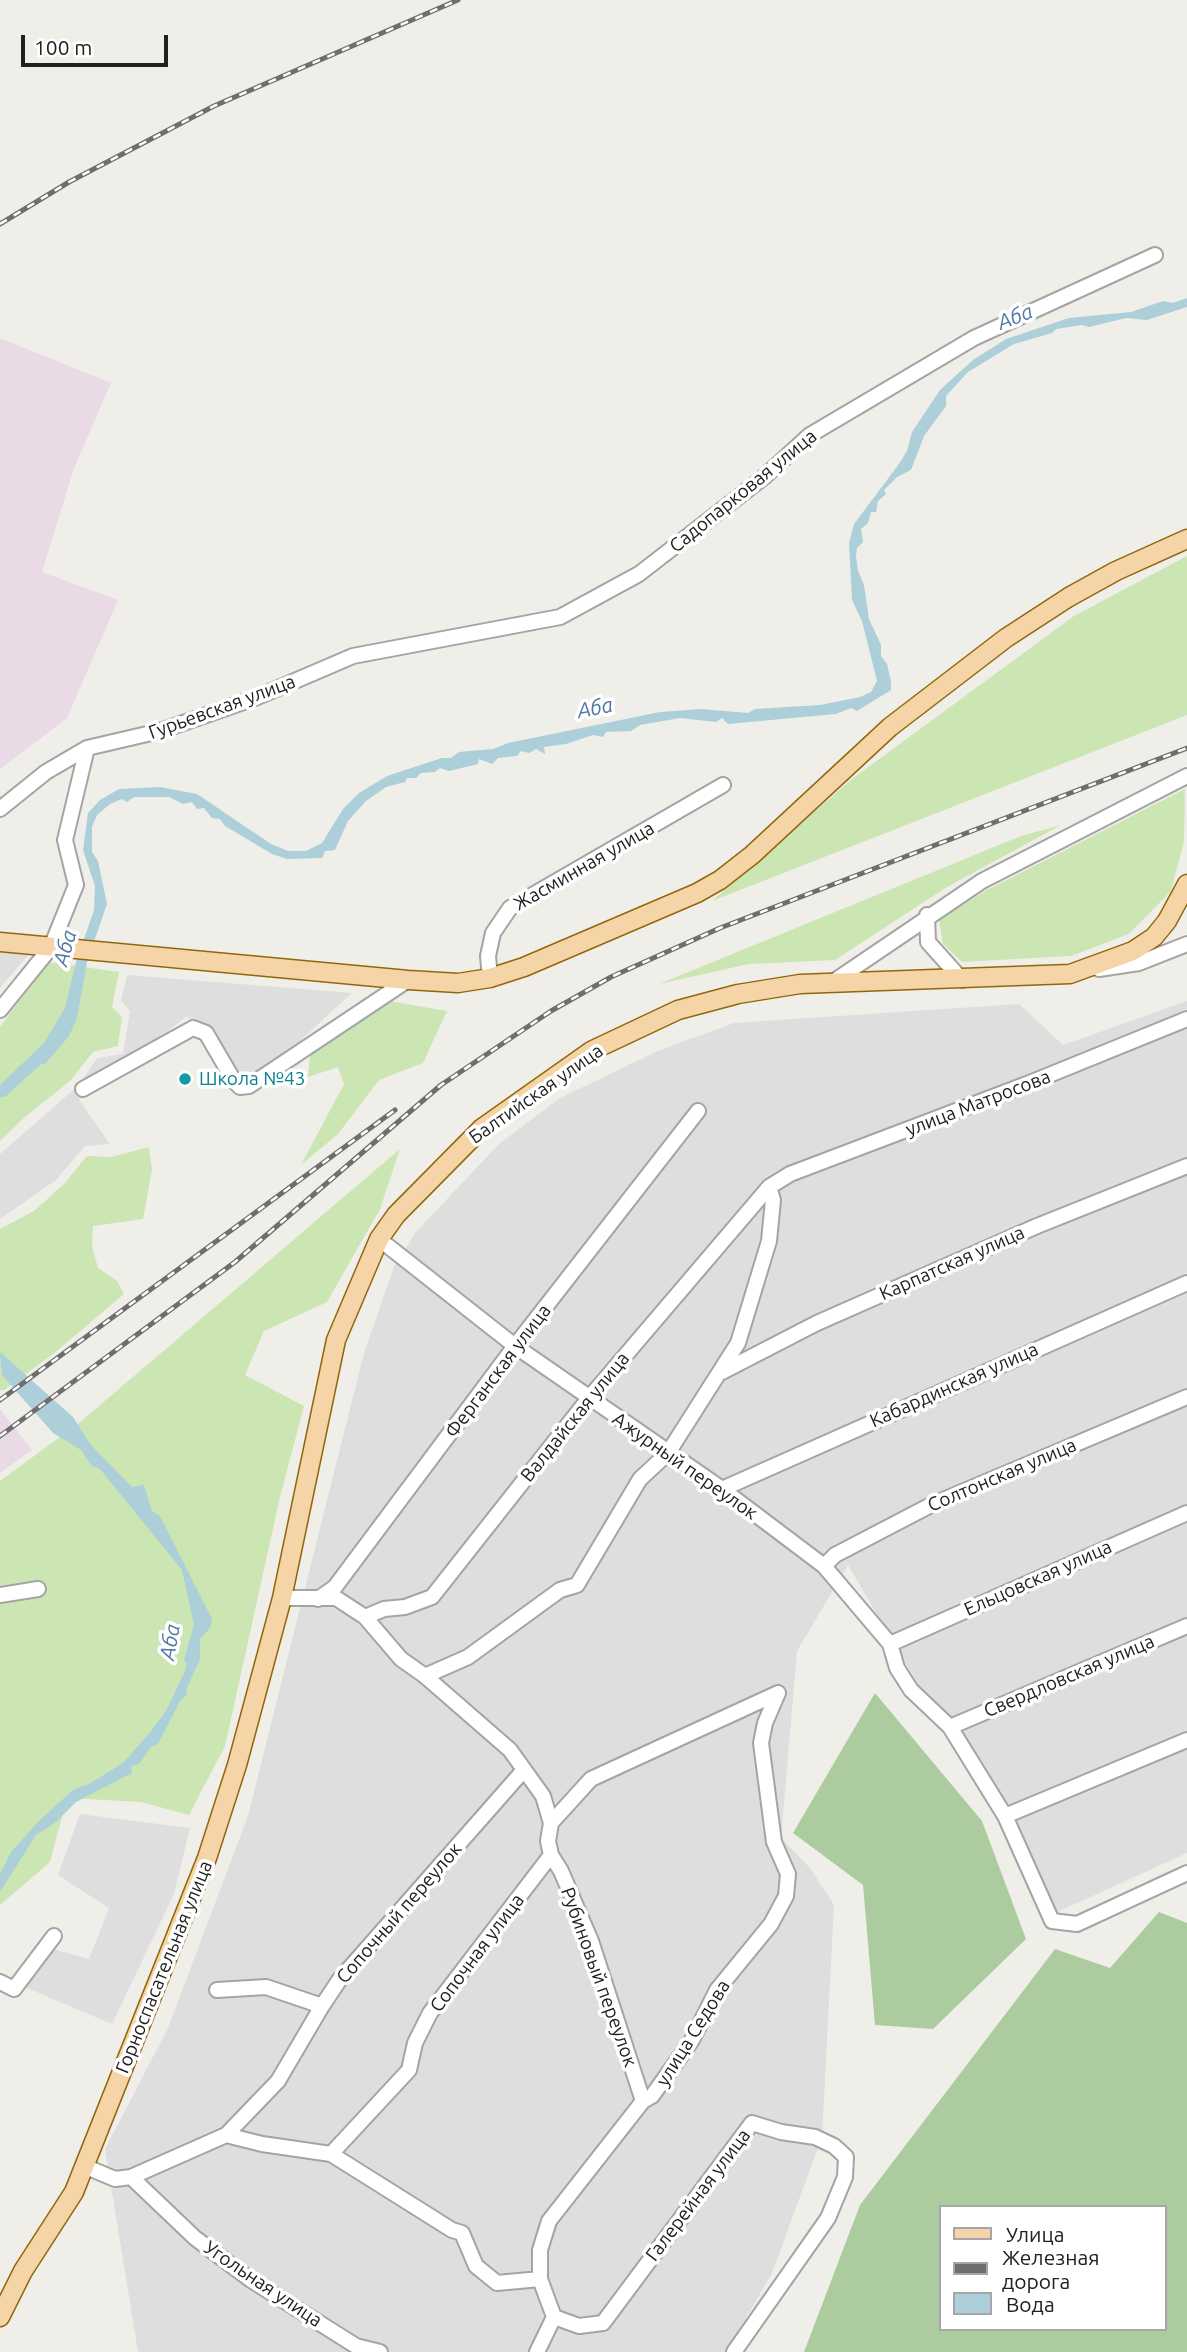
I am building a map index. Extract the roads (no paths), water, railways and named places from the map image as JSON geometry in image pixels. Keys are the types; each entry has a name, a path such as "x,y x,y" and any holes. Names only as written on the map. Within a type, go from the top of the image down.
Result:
{"main road":[{"path":"0,942 408,980 458,983 490,978 549,957 720,880 752,855 890,727 1006,638 1093,584 1187,539"},
{"name":"Балтийская улица","path":"282,1598 336,1340 379,1239 396,1215 482,1128 591,1051 678,1010 738,994 800,984 1070,974 1122,956 1154,937 1187,884"},
{"name":"Горноспасательная улица","path":"0,2317 23,2271 74,2192 164,1972 207,1858 237,1766 282,1598"}],"street":[{"name":"Садопарковая улица","path":"354,656 560,617 604,595 689,536 764,477 810,435 974,338 1155,255"},
{"name":"Гурьевская улица","path":"0,809 46,772 87,748 172,727 255,698 354,656"},
{"path":"0,1010 56,948 76,885 65,840 87,748"},
{"path":"830,984 927,915 982,881 1187,776"},
{"name":"Жасминная улица","path":"490,978 488,956 493,933 510,908 723,785"},
{"path":"927,915 928,942 962,980"},
{"path":"1070,974 1139,963 1187,944"},
{"path":"83,1089 193,1028 206,1033 234,1081 240,1087 249,1086 408,980"},
{"name":"улица Матросова","path":"769,1186 790,1174 1027,1084 1187,1019"},
{"name":"Ферганская улица","path":"318,1599 335,1587 515,1346 698,1111"},
{"name":"Карпатская улица","path":"722,1372 817,1323 1037,1226 1187,1166"},
{"name":"Карпатская улица","path":"425,1676 468,1657 559,1590 577,1585 640,1479 668,1453 738,1343 769,1241 773,1200 769,1186"},
{"name":"Валдайская улица","path":"365,1617 384,1609 405,1607 432,1597 589,1398 769,1186"},
{"name":"Ажурный переулок","path":"379,1239 515,1346 722,1489 824,1566 890,1644 897,1668 911,1690 950,1727 1005,1816 1052,1921 1077,1924 1187,1872"},
{"name":"Кабардинская улица","path":"722,1489 1187,1283"},
{"name":"Солтонская улица","path":"824,1566 835,1555 929,1506 1187,1397"},
{"name":"Ельцовская улица","path":"890,1644 1187,1513"},
{"path":"0,1595 38,1588"},
{"path":"282,1598 336,1598 365,1617 401,1659 425,1676 510,1750 542,1796 551,1823 548,1841 551,1855"},
{"name":"Свердловская улица","path":"950,1727 1187,1626"},
{"name":"улица Седова","path":"551,1823 592,1779 778,1693 765,1723 761,1743 774,1842 788,1874 786,1896 771,1924 717,1990 692,2040 652,2096 643,2101 549,2221 540,2250 540,2279 554,2317"},
{"path":"1005,1816 1187,1740"},
{"name":"Сопочный переулок","path":"226,2135 278,2081 340,1979 523,1771"},
{"name":"Рубиновый переулок","path":"551,1855 561,1871 591,1941 643,2101"},
{"name":"Сопочная улица","path":"331,2154 409,2070 415,2043 430,2013 551,1855"},
{"path":"0,1982 14,1990 54,1936"},
{"path":"217,1990 266,1987 322,2006"},
{"name":"Галерейная улица","path":"554,2317 579,2326 591,2327 603,2323 752,2123 781,2132 815,2137 834,2146 846,2157 845,2177 828,2218 734,2352"},
{"path":"84,2166 115,2179 131,2177 226,2135 331,2154 452,2230 462,2233 476,2266 497,2283 540,2279"},
{"name":"Угольная улица","path":"131,2177 195,2238 251,2280 356,2346 380,2352"},
{"path":"537,2352 554,2317"}],"water":[{"path":"1187,298 1187,307 1147,320 1126,318 1089,327 1082,325 1056,329 1052,333 1014,344 968,372 946,396 946,406 924,436 911,470 897,477 884,490 886,494 878,501 876,512 871,512 868,523 861,529 863,542 857,548 856,556 858,571 864,585 869,619 881,645 881,656 887,664 891,690 857,711 851,708 836,714 728,724 722,718 716,722 680,718 640,725 631,731 606,732 603,737 593,735 566,744 544,747 545,754 536,749 529,753 521,751 517,756 498,758 492,764 479,759 478,764 449,771 440,768 435,772 421,773 416,778 407,778 405,782 386,787 366,801 348,821 335,850 325,851 322,858 287,859 272,854 225,826 220,819 212,818 204,808 197,809 192,802 183,804 169,797 134,797 127,802 122,799 110,804 97,815 92,827 92,852 98,861 107,904 87,962 77,1018 69,1036 45,1064 41,1064 5,1097 0,1097 0,1085 44,1043 65,1008 76,962 94,910 95,886 83,850 88,813 100,800 119,789 160,787 197,794 271,844 288,851 306,851 322,843 343,809 359,793 387,776 442,758 451,758 459,752 493,749 508,743 660,712 701,709 748,713 755,709 820,705 860,697 871,692 877,681 862,621 852,600 849,543 854,524 899,464 907,451 912,432 940,390 973,360 1006,339 1069,318 1131,312 1163,301 1173,303"},
{"path":"0,1352 73,1417 90,1444 132,1487 144,1485 152,1511 160,1516 212,1619 210,1628 200,1639 200,1659 186,1690 187,1695 181,1699 158,1744 151,1747 139,1764 131,1766 132,1773 76,1802 56,1822 36,1835 0,1892 0,1874 11,1852 40,1820 73,1790 91,1783 123,1763 166,1711 187,1664 184,1660 194,1625 182,1570 100,1469 91,1465 81,1450 53,1433 2,1375"}],"railway":[{"path":"0,224 69,182 214,106 458,0"},
{"path":"0,1436 235,1262 441,1085 551,1011 611,977 720,928 1187,748"},
{"path":"0,1400 395,1110"}],"place":[{"name":"Школа №43","path":"185,1079"}],"water label":[{"name":"Аба","path":"1015,317"},
{"name":"Аба","path":"595,708"},
{"name":"Аба","path":"65,948"},
{"name":"Аба","path":"170,1642"}]}
